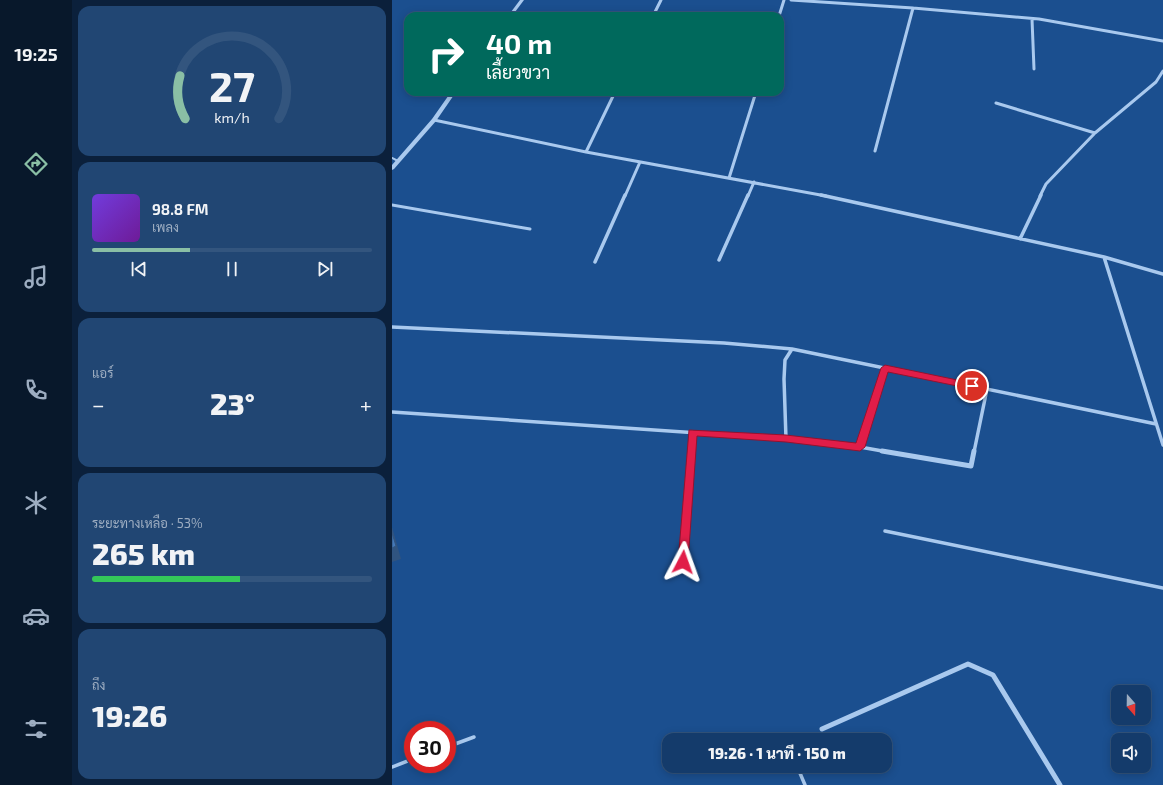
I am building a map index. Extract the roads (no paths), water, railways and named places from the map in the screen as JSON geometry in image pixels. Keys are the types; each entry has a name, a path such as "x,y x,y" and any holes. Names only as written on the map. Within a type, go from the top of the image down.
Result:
{"street":[{"path":"513,12 522,0"},
{"path":"655,12 661,0"},
{"path":"780,12 784,0"},
{"path":"791,0 913,8 1032,19 1163,41"},
{"path":"874,151 913,8"},
{"path":"1032,19 1034,68"},
{"path":"1020,239 1046,184 1095,133 1156,82 1163,71"},
{"path":"392,168 434,120 451,96"},
{"path":"586,152 613,96"},
{"path":"729,178 755,96"},
{"path":"996,103 1095,133"},
{"path":"434,120 586,152 802,191 1104,257 1163,274"},
{"path":"595,262 640,162"},
{"path":"719,260 754,182"},
{"path":"1104,257 1163,446"},
{"path":"392,327 724,343 792,349 1156,424"},
{"path":"786,439 784,379 785,360 792,349"},
{"path":"860,447 885,368"},
{"path":"392,412 786,439 860,447 971,466 987,389"},
{"path":"683,562 692,432"},
{"path":"822,729 968,664 993,675 1060,785"}],"lane":[{"path":"392,158 398,161"},
{"path":"392,205 530,228"},
{"path":"885,532 1163,588"},
{"path":"456,744 474,737"},
{"path":"392,767 404,762"},
{"path":"800,773 805,785"}]}
